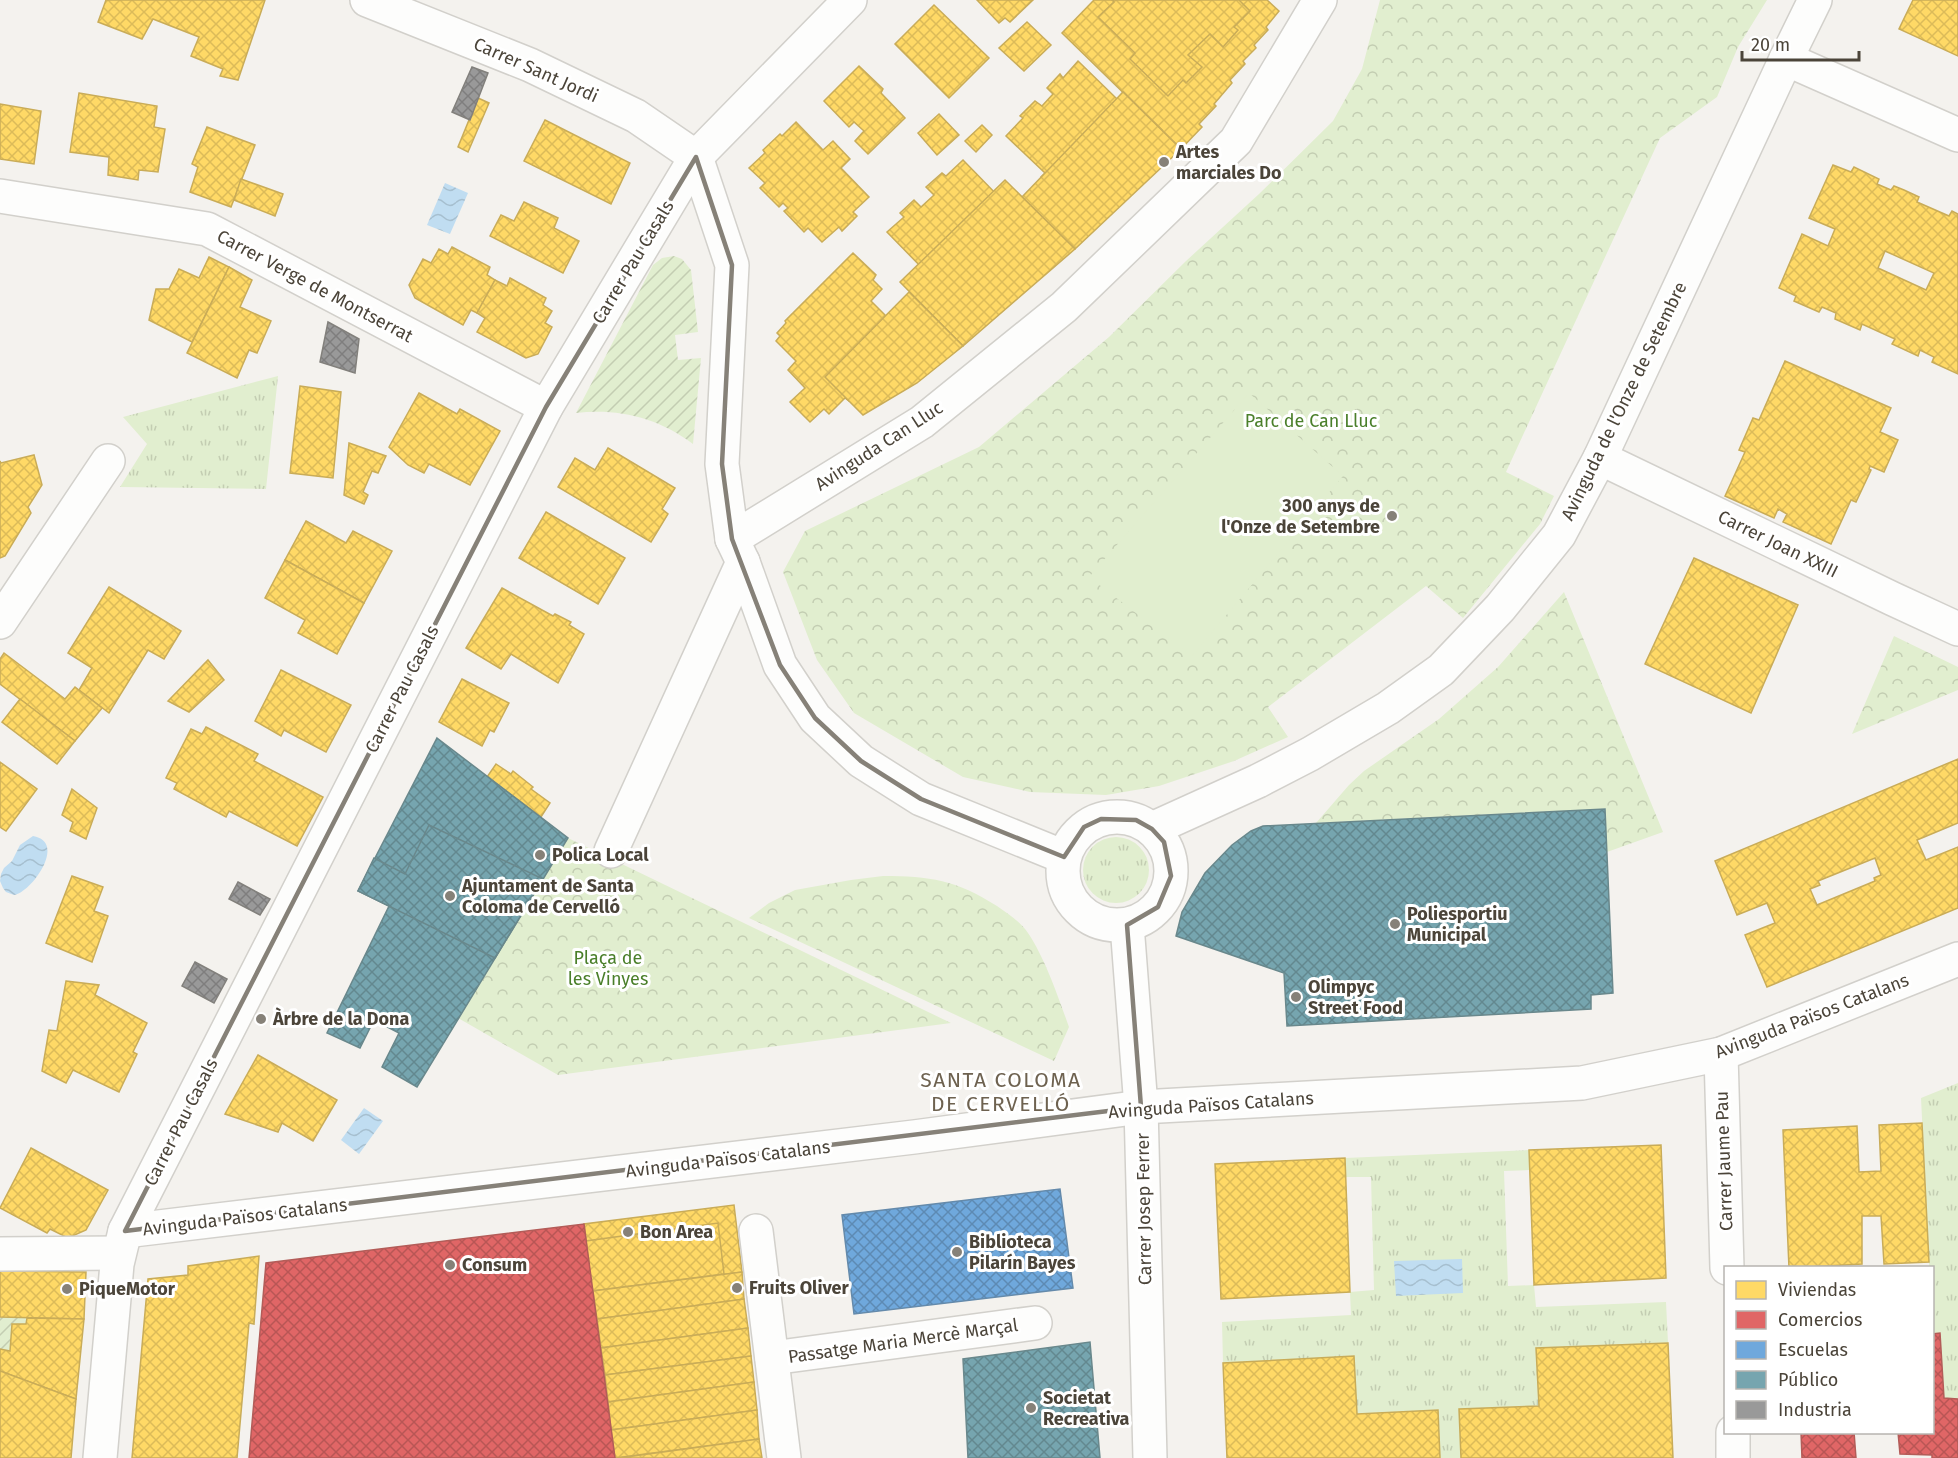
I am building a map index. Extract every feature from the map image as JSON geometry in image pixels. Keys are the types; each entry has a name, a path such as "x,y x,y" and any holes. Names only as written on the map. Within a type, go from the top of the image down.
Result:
{"street":[{"name":"Carrer Sant Jordi","path":"367,0 530,65 636,116 696,158"},
{"name":"Carrer Pau Casals","path":"100,1458 120,1249 546,407 696,158 850,0"},
{"name":"Avinguda Can Lluc","path":"737,550 922,422 1064,307 1236,141 1320,0"},
{"name":"Avinguda de l'Onze de Setembre","path":"1152,829 1310,754 1388,708 1441,670 1500,608 1559,535 1600,458 1815,0"},
{"path":"1786,59 1958,135"},
{"path":"696,158 732,265 722,464 737,550 780,665 815,718 861,761 921,799 1064,857"},
{"name":"Carrer Verge de Montserrat","path":"0,196 207,229 546,407"},
{"name":"Carrer Joan XXIII","path":"1600,458 1958,629"},
{"path":"0,622 108,461"},
{"path":"611,851 737,550"},
{"path":"1118,817 1136,820 1152,829 1164,842 1170,859 1171,876 1167,893 1158,907 1144,918 1127,925 1109,925 1092,919 1077,908 1067,893 1062,875 1064,857 1072,840 1084,827 1101,819 1118,817"},
{"name":"Carrer Josep Ferrer","path":"1127,925 1141,1107 1150,1458"},
{"name":"Avinguda Països Catalans","path":"0,1254 120,1249 1141,1107 1582,1083 1720,1054 1958,959"},
{"name":"Carrer Jaume Pau","path":"1720,1054 1727,1266"},
{"path":"756,1231 784,1458"},
{"name":"Passatge Maria Mercè Marçal","path":"772,1358 1035,1323"},
{"path":"1733,1434 1733,1458"}],"highlighted area":[{"path":"696,157 732,265 722,464 732,539 780,665 815,718 861,761 921,799 1064,857 1084,827 1101,819 1136,820 1152,829 1164,842 1171,876 1158,907 1127,925 1141,1107 125,1231 546,407"}],"green space":[{"name":"Parc de Can Lluc","path":"1380,0 1767,0 1738,47 1717,97 1660,138 1506,472 1554,496 1540,524 1463,618 1426,586 1268,707 1288,737 1234,761 1159,786 1106,795 1030,792 963,777 854,713 817,660 783,572 805,531 979,447 1109,337 1333,121 1362,69"},
{"path":"674,256 682,259 691,270 698,332 675,335 678,360 701,358 693,444 666,427 638,417 607,412 576,413 653,265 662,258"},
{"path":"278,376 266,489 120,487 147,444 123,417"},
{"path":"1249,393 1343,476 1192,656 1089,577"},
{"path":"1564,592 1663,832 1607,852 1605,809 1316,823 1364,771 1439,719 1498,667"},
{"path":"1894,636 1958,667 1958,690 1852,734"},
{"path":"1116,837 1129,840 1139,847 1146,857 1149,870 1146,883 1139,893 1129,900 1116,903 1103,900 1093,893 1086,883 1083,870 1086,857 1093,847 1103,840"},
{"name":"Plaça de les Vinyes","path":"568,838 951,1023 558,1075 458,1018"},
{"path":"883,876 915,877 955,885 982,897 1022,925 1046,966 1069,1027 1054,1061 749,918 769,903 795,890"},
{"path":"1958,1083 1958,1399 1944,1398 1940,1334 1934,1334 1934,1266 1929,1266 1921,1098"},
{"path":"1529,1150 1530,1170 1504,1171 1508,1286 1534,1285 1536,1307 1666,1302 1668,1343 1536,1348 1539,1406 1459,1409 1461,1458 1440,1458 1357,1414 1354,1356 1223,1363 1222,1322 1351,1315 1350,1292 1374,1290 1371,1177 1346,1177 1345,1158"},
{"path":"0,1317 27,1318 26,1324 12,1324 10,1351 0,1349"}],"water":[{"path":"445,183 468,193 450,234 427,225"},
{"path":"33,836 43,840 47,847 47,857 43,867 37,877 21,892 14,895 6,892 0,881 1,874 12,861 20,845"},
{"path":"364,1108 383,1121 359,1154 341,1140"},
{"path":"1462,1259 1463,1293 1396,1296 1394,1261"}],"building: Viviendas":[{"path":"106,0 265,0 238,80 220,76 223,69 191,56 199,37 153,19 142,39 98,22"},
{"path":"977,0 1033,0 1010,22 1005,18 999,23"},
{"path":"1094,0 1267,0 1279,11 1266,27 1268,30 1254,45 1256,48 1243,61 1245,64 1230,80 1232,83 1214,104 1216,106 1199,124 1202,127 1181,149 1062,33"},
{"path":"1112,0 1239,0 1250,11 1234,27 1238,30 1223,47 1210,34 1188,55 1202,67 1186,83 1183,80 1168,96 1130,59 1135,53 1098,17 1114,2"},
{"path":"1913,0 1958,0 1958,56 1899,29"},
{"path":"934,5 989,58 949,98 895,44"},
{"path":"1027,22 1051,45 1024,71 999,48"},
{"path":"1078,61 1117,99 1123,92 1162,130 1146,146 1149,149 1134,166 1121,154 1100,175 1112,188 1098,203 1094,199 1080,214 1041,177 1045,173 1006,136 1023,118 1020,116 1035,101 1042,106 1053,94 1047,88 1060,74 1063,78"},
{"path":"859,66 883,89 881,93 905,118 868,154 855,141 864,131 854,122 849,127 824,101"},
{"path":"1123,92 1181,149 1075,249 1022,197"},
{"path":"79,93 157,106 154,127 165,129 158,172 139,170 138,180 108,175 109,157 70,152"},
{"path":"478,98 489,103 468,152 458,147"},
{"path":"0,104 41,111 34,164 0,159"},
{"path":"939,114 959,135 937,155 918,133"},
{"path":"545,120 630,163 611,204 524,161"},
{"path":"796,122 823,150 833,141 850,159 841,168 869,197 853,212 857,216 842,231 839,227 822,242 808,228 804,232 784,211 788,208 783,203 779,207 760,188 765,183 749,168 765,153 763,150"},
{"path":"982,125 992,135 976,152 965,141"},
{"path":"207,127 255,145 231,207 190,192 198,167 192,164"},
{"path":"963,160 1001,199 1005,195 1040,230 1023,247 1027,252 1014,265 1000,252 979,273 993,286 978,300 973,295 956,312 919,276 925,271 887,232 904,217 900,213 914,200 921,207 934,195 926,187 942,173 946,176"},
{"path":"1833,165 1851,172 1854,167 1879,179 1877,184 1891,190 1894,186 1904,190 1919,197 1917,202 1949,216 1952,211 1958,214 1958,374 1932,362 1934,357 1920,350 1918,356 1892,344 1895,339 1862,324 1860,330 1835,319 1836,313 1822,307 1819,312 1794,301 1796,296 1779,288 1802,234 1828,246 1835,229 1809,218","holes":["1885,251 1934,273 1926,290 1878,268"]},
{"path":"241,179 283,194 275,216 234,200"},
{"path":"1005,180 1075,249 963,346 900,282"},
{"path":"524,202 558,218 554,228 579,241 563,273 490,236 501,215 514,221"},
{"path":"452,247 490,267 487,275 495,280 477,313 471,310 463,325 415,298 409,285 423,259 431,263 439,249 448,254"},
{"path":"853,253 876,275 873,280 882,289 871,301 893,323 904,312 916,322 919,318 938,337 888,385 885,383 870,397 861,389 849,401 845,398 829,414 824,409 810,422 790,402 805,388 788,370 796,361 776,341 780,336 777,333 786,323 785,321"},
{"path":"209,257 229,267 192,342 149,320 156,289 169,289 179,269 199,278"},
{"path":"229,267 252,280 240,307 271,321 257,353 249,350 237,378 187,353"},
{"path":"510,278 546,298 543,305 552,311 545,323 552,327 538,354 526,358 477,332 485,318 477,313 495,280 507,286"},
{"path":"909,292 963,346 917,383 863,415 825,377"},
{"path":"1785,361 1891,408 1880,432 1898,440 1884,472 1870,466 1871,470 1856,502 1851,500 1831,544 1783,522 1787,514 1778,509 1774,518 1725,496 1745,452 1739,450 1753,418 1759,420"},
{"path":"300,386 341,392 333,478 290,473"},
{"path":"419,393 457,414 460,409 500,431 470,485 429,464 424,473 408,465 389,447"},
{"path":"349,443 386,456 378,473 372,471 363,492 368,495 364,504 344,495"},
{"path":"608,448 675,488 662,509 668,514 651,542 558,487 575,458 595,470"},
{"path":"34,455 42,485 28,507 31,513 5,556 0,558 0,461 1,463"},
{"path":"546,512 625,558 598,604 519,558"},
{"path":"306,521 346,543 353,531 392,551 364,603 285,560"},
{"path":"1694,558 1798,605 1751,713 1645,664"},
{"path":"285,560 364,603 337,654 298,633 305,620 265,598"},
{"path":"109,587 181,631 164,659 148,650 109,713 79,690 92,668 68,653"},
{"path":"502,588 553,616 555,614 571,622 569,625 584,634 558,683 511,654 501,669 466,648"},
{"path":"4,653 65,699 75,687 102,708 75,741 0,684 0,659"},
{"path":"208,660 224,680 189,712 168,701"},
{"path":"281,670 351,705 326,752 284,730 281,736 255,721"},
{"path":"462,679 509,703 494,732 490,730 482,746 439,722"},
{"path":"20,699 75,741 57,764 2,722"},
{"path":"206,727 258,754 254,761 323,797 297,846 229,811 226,817 174,789 177,783 166,778 191,729 202,734"},
{"path":"1958,759 1958,823 1917,840 1926,860 1958,847 1958,908 1767,987 1745,935 1775,923 1767,903 1737,915 1715,861","holes":["1875,858 1881,875 1874,878 1875,881 1817,905 1810,889 1820,885 1818,881"]},
{"path":"0,762 37,789 6,831 0,827"},
{"path":"496,764 511,774 513,771 533,787 531,789 550,803 541,817 487,777"},
{"path":"72,789 97,808 86,839 70,831 73,822 62,815"},
{"path":"72,876 103,887 94,911 108,916 92,962 46,943"},
{"path":"66,981 99,985 95,995 147,1023 133,1052 137,1054 119,1092 73,1070 66,1083 42,1071 49,1030 57,1031"},
{"path":"258,1055 337,1100 313,1141 282,1123 278,1132 225,1114"},
{"path":"1922,1123 1929,1262 1884,1264 1881,1216 1862,1216 1862,1264 1789,1266 1783,1130 1857,1126 1859,1172 1881,1171 1879,1125"},
{"path":"1661,1145 1666,1278 1534,1285 1529,1150"},
{"path":"31,1148 108,1190 86,1230 68,1238 50,1229 47,1233 0,1208"},
{"path":"1345,1158 1350,1292 1221,1299 1215,1164"},
{"path":"734,1205 742,1272 592,1291 584,1224"},
{"path":"718,1223 724,1274 592,1291 586,1241"},
{"path":"521,1241 522,1249 554,1244 560,1293 289,1328 293,1279 308,1277 306,1268 382,1258 383,1267 447,1259 446,1250"},
{"path":"259,1256 254,1324 249,1323 237,1458 132,1458 148,1279 188,1275 188,1266"},
{"path":"0,1271 86,1272 84,1319 0,1317"},
{"path":"742,1272 744,1299 597,1319 593,1291"},
{"path":"519,1298 522,1319 563,1313 569,1361 537,1365 538,1374 462,1384 461,1375 398,1383 399,1391 323,1402 323,1392 282,1398 286,1349 325,1344 322,1324 381,1316 383,1336 464,1326 461,1305"},
{"path":"744,1299 748,1328 601,1348 597,1319"},
{"path":"27,1318 84,1319 76,1399 0,1371 0,1349 10,1351 12,1324 26,1324"},
{"path":"748,1328 751,1356 605,1375 601,1348"},
{"path":"1668,1343 1673,1458 1461,1458 1459,1409 1539,1406 1536,1348"},
{"path":"751,1356 754,1382 608,1402 605,1375"},
{"path":"1354,1356 1357,1414 1438,1410 1440,1458 1227,1458 1223,1363"},
{"path":"0,1371 76,1399 71,1458 0,1458"},
{"path":"754,1382 757,1410 611,1430 608,1402"},
{"path":"757,1410 759,1439 615,1458 611,1430"},
{"path":"759,1439 762,1458 619,1458"}],"building: Comercios":[{"path":"584,1224 615,1458 249,1458 266,1263"},
{"path":"1940,1333 1944,1398 1958,1399 1958,1458 1900,1454 1898,1434 1934,1434 1934,1334"},
{"path":"1801,1434 1854,1434 1856,1458 1802,1458"}],"building: Escuelas":[{"name":"Biblioteca Pilarín Bayes","path":"1060,1189 1073,1288 854,1314 842,1215"}],"building: Público":[{"path":"437,738 568,838 417,1087 382,1067 399,1033 374,1020 360,1048 327,1033 389,906 358,891"},
{"name":"Poliesportiu Municipal","path":"1605,809 1613,993 1591,995 1591,1009 1287,1026 1284,973 1176,936 1182,912 1205,873 1232,845 1251,831 1263,826"},
{"name":"Ajuntament de Santa Coloma de Cervelló","path":"429,825 543,879 495,958 358,891 374,858 405,874"},
{"name":"Societat Recreativa","path":"1090,1342 1100,1458 968,1458 963,1359"}],"building: Industria":[{"path":"472,67 488,73 470,120 452,112"},
{"path":"328,322 359,339 355,373 320,362"},
{"path":"238,882 270,899 260,915 229,899"},
{"path":"195,962 227,979 214,1003 182,986"}],"place":[{"name":"Artes marciales Do","path":"1164,162"},
{"name":"300 anys de l'Onze de Setembre","path":"1392,516"},
{"name":"Polica Local","path":"540,855"},
{"name":"Ajuntament de Santa Coloma de Cervelló","path":"450,896"},
{"name":"Poliesportiu Municipal","path":"1395,924"},
{"name":"Olimpyc Street Food","path":"1296,997"},
{"name":"Àrbre de la Dona","path":"261,1019"},
{"name":"Bon Area","path":"628,1232"},
{"name":"Biblioteca Pilarín Bayes","path":"957,1252"},
{"name":"Consum","path":"450,1265"},
{"name":"Fruits Oliver","path":"737,1288"},
{"name":"PiqueMotor","path":"67,1289"},
{"name":"Societat Recreativa","path":"1031,1408"}],"district":[{"name":"SANTA COLOMA DE CERVELLÓ","path":"1001,1092"}]}
